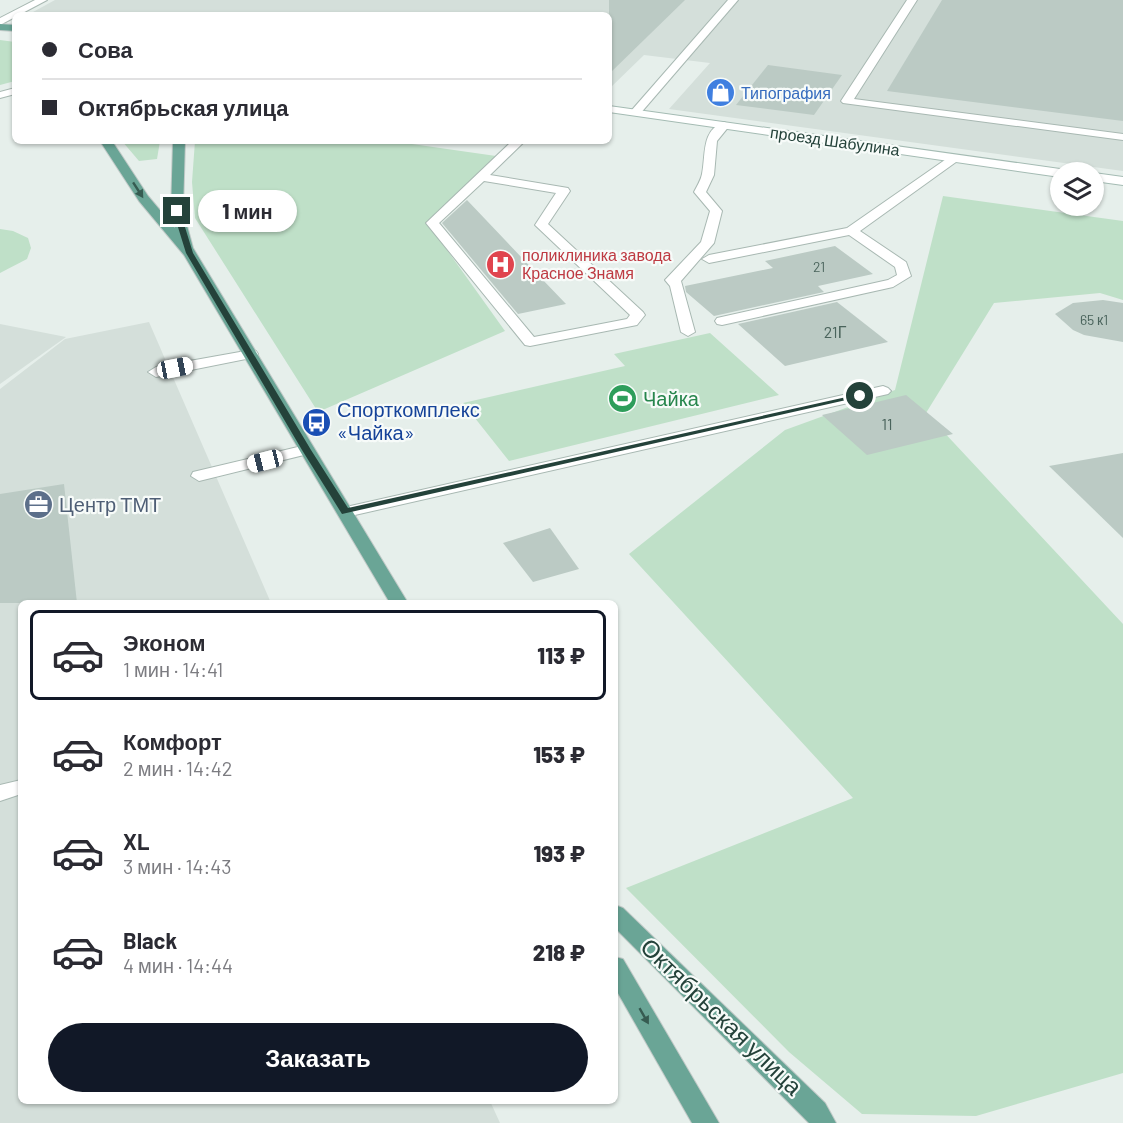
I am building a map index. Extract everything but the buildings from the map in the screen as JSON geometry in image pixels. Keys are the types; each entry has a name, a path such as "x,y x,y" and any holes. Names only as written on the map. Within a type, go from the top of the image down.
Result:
{"main road":[{"path":"108,144 142,198 190,253 397,600"},
{"path":"179,144 177,211 190,253"},
{"name":"Октябрьская улица","path":"618,917 816,1111 823,1123"},
{"name":"Октябрьская улица","path":"618,971 706,1123"}],"street":[{"path":"19,12 42,0"},
{"path":"635,113 733,0"},
{"path":"912,0 847,101 1123,137"},
{"name":"проезд Шабулина","path":"612,110 1050,172"},
{"path":"688,332 677,285 672,280 677,278 707,243 716,211 700,192 708,175 711,141 724,125"},
{"path":"483,177 564,191 541,225 638,315 632,322 530,342 432,223 483,177 513,144"},
{"path":"709,260 851,231 952,159"},
{"path":"1104,178 1123,181"},
{"path":"722,321 893,283 904,276 901,265 851,231"},
{"path":"156,372 251,354"},
{"path":"346,512 883,391"},
{"path":"199,476 306,450"},
{"path":"0,793 18,788"}],"shaded area":[{"path":"55,0 1123,0 1123,171 1104,168 1104,162 1057,162 669,109 710,63 644,55 612,86 612,12 33,12"},
{"path":"149,322 270,600 18,600 18,1104 491,1104 500,1123 0,1123 0,389 65,339"},
{"path":"0,324 66,337 0,384"}],"green space":[{"path":"0,40 12,42 12,82 0,85"},
{"path":"125,144 160,144 157,159 139,161"},
{"path":"195,144 412,144 496,156 427,222 505,331 318,412 195,218 192,182"},
{"path":"943,196 1050,211 1050,216 1087,216 1123,221 1123,300 1100,293 994,303 926,413 1123,624 1123,1073 976,1116 862,1114 789,1052 626,888 853,798 629,554 785,430 895,390"},
{"path":"0,229 13,231 28,238 31,248 27,259 0,273"},
{"name":"Чайка","path":"710,333 779,395 509,461 463,403 625,366 614,354"}],"place":[{"name":"Типография","path":"720,93"},
{"name":"поликлиника завода Красное Знамя","path":"501,264"},
{"name":"Чайка","path":"622,399"},
{"name":"Спорткомплекс «Чайка»","path":"316,422"},
{"name":"Центр ТМТ","path":"38,505"}],"route":[{"path":"177,211 190,253 306,450 346,512 860,396"}]}
